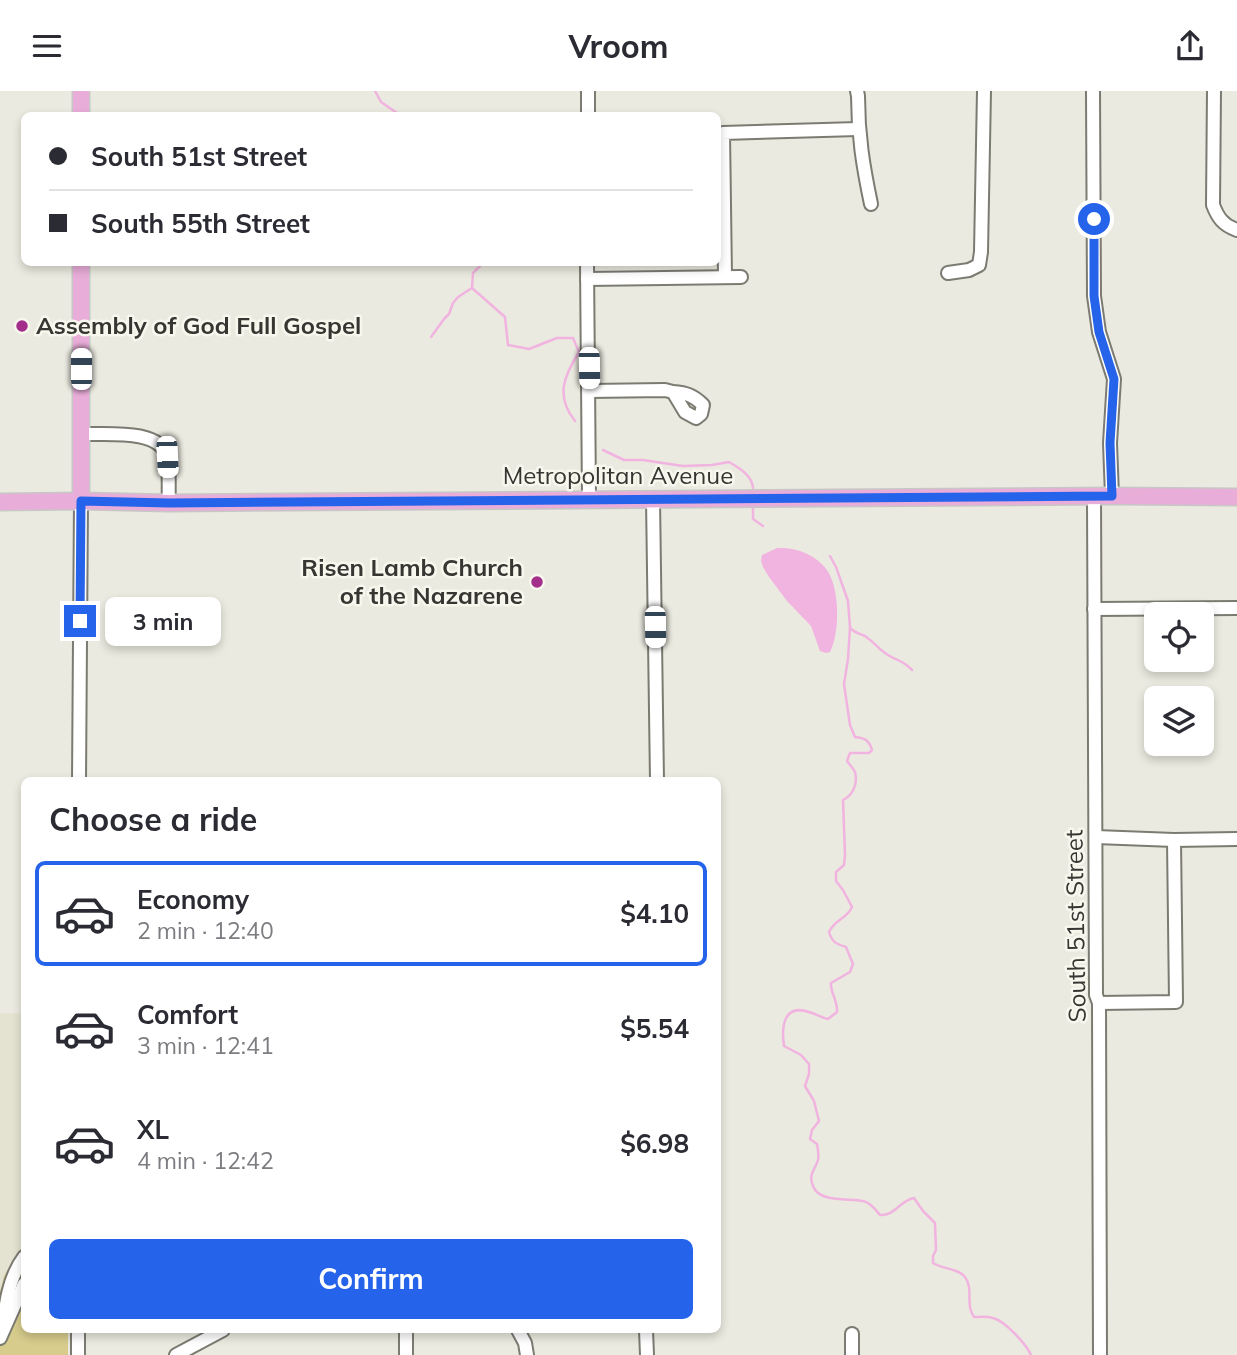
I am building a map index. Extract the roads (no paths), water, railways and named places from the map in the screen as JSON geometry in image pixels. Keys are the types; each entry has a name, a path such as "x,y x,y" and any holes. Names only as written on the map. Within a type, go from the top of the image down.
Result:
{"main road":[{"path":"81,91 81,112"},
{"path":"81,266 81,501"},
{"name":"Metropolitan Avenue","path":"0,502 1237,497"}],"street":[{"path":"588,91 588,112"},
{"path":"857,91 858,129 871,204"},
{"path":"948,273 969,270 979,265 984,91"},
{"path":"1093,91 1094,296 1099,332 1114,379 1110,443 1112,496"},
{"path":"1213,91 1213,205 1218,218 1237,230"},
{"path":"725,277 723,132 858,129"},
{"path":"587,266 589,499"},
{"path":"587,279 741,277"},
{"path":"589,391 673,392"},
{"path":"81,434 143,436 160,444 167,457 169,503"},
{"name":"South 51st Street","path":"1094,496 1100,1355"},
{"path":"653,499 657,777"},
{"path":"79,777 81,501"},
{"path":"1094,609 1237,608"},
{"path":"1096,837 1237,839"},
{"path":"1099,1003 1176,1002 1174,840"},
{"path":"2,1334 4,1312 13,1277 21,1262"},
{"path":"2,1334 21,1291"},
{"path":"78,1333 78,1355"},
{"path":"176,1355 217,1333"},
{"path":"406,1333 407,1355"},
{"path":"520,1333 527,1355"},
{"path":"646,1333 646,1355"},
{"path":"852,1334 852,1355"}],"waterway":[{"path":"375,91 381,102 396,112"},
{"path":"480,266 473,273 472,288 505,317 508,345 529,349 557,338 573,338 579,352 569,369 564,395 565,403 575,421"},
{"path":"431,337 458,297 472,288"},
{"path":"603,450 624,460 683,466 729,462 748,476 753,488"},
{"path":"753,507 753,519 763,526"},
{"path":"830,556 848,601 850,627 844,684 850,725 855,737 866,740 872,750 869,753 850,753 847,761 855,772 856,781 852,792 843,800 845,855 844,865 836,872 836,881 852,907 829,932 835,942 846,947 853,964 850,972 831,983 837,1012 828,1019 803,1010 795,1011 786,1017 783,1030 784,1046 801,1055 809,1064 805,1086 814,1101 819,1121 812,1130 810,1139 817,1144 818,1154 812,1175 813,1186 821,1195 866,1202 880,1215 890,1213 914,1198 935,1223 936,1250 933,1263 962,1274 968,1282 970,1307 974,1317 991,1317 1003,1323 1020,1339 1031,1355"},
{"path":"850,628 912,670"}],"place":[{"name":"Assembly of God Full Gospel","path":"22,326"},
{"name":"Risen Lamb Church of the Nazarene","path":"537,582"}]}
